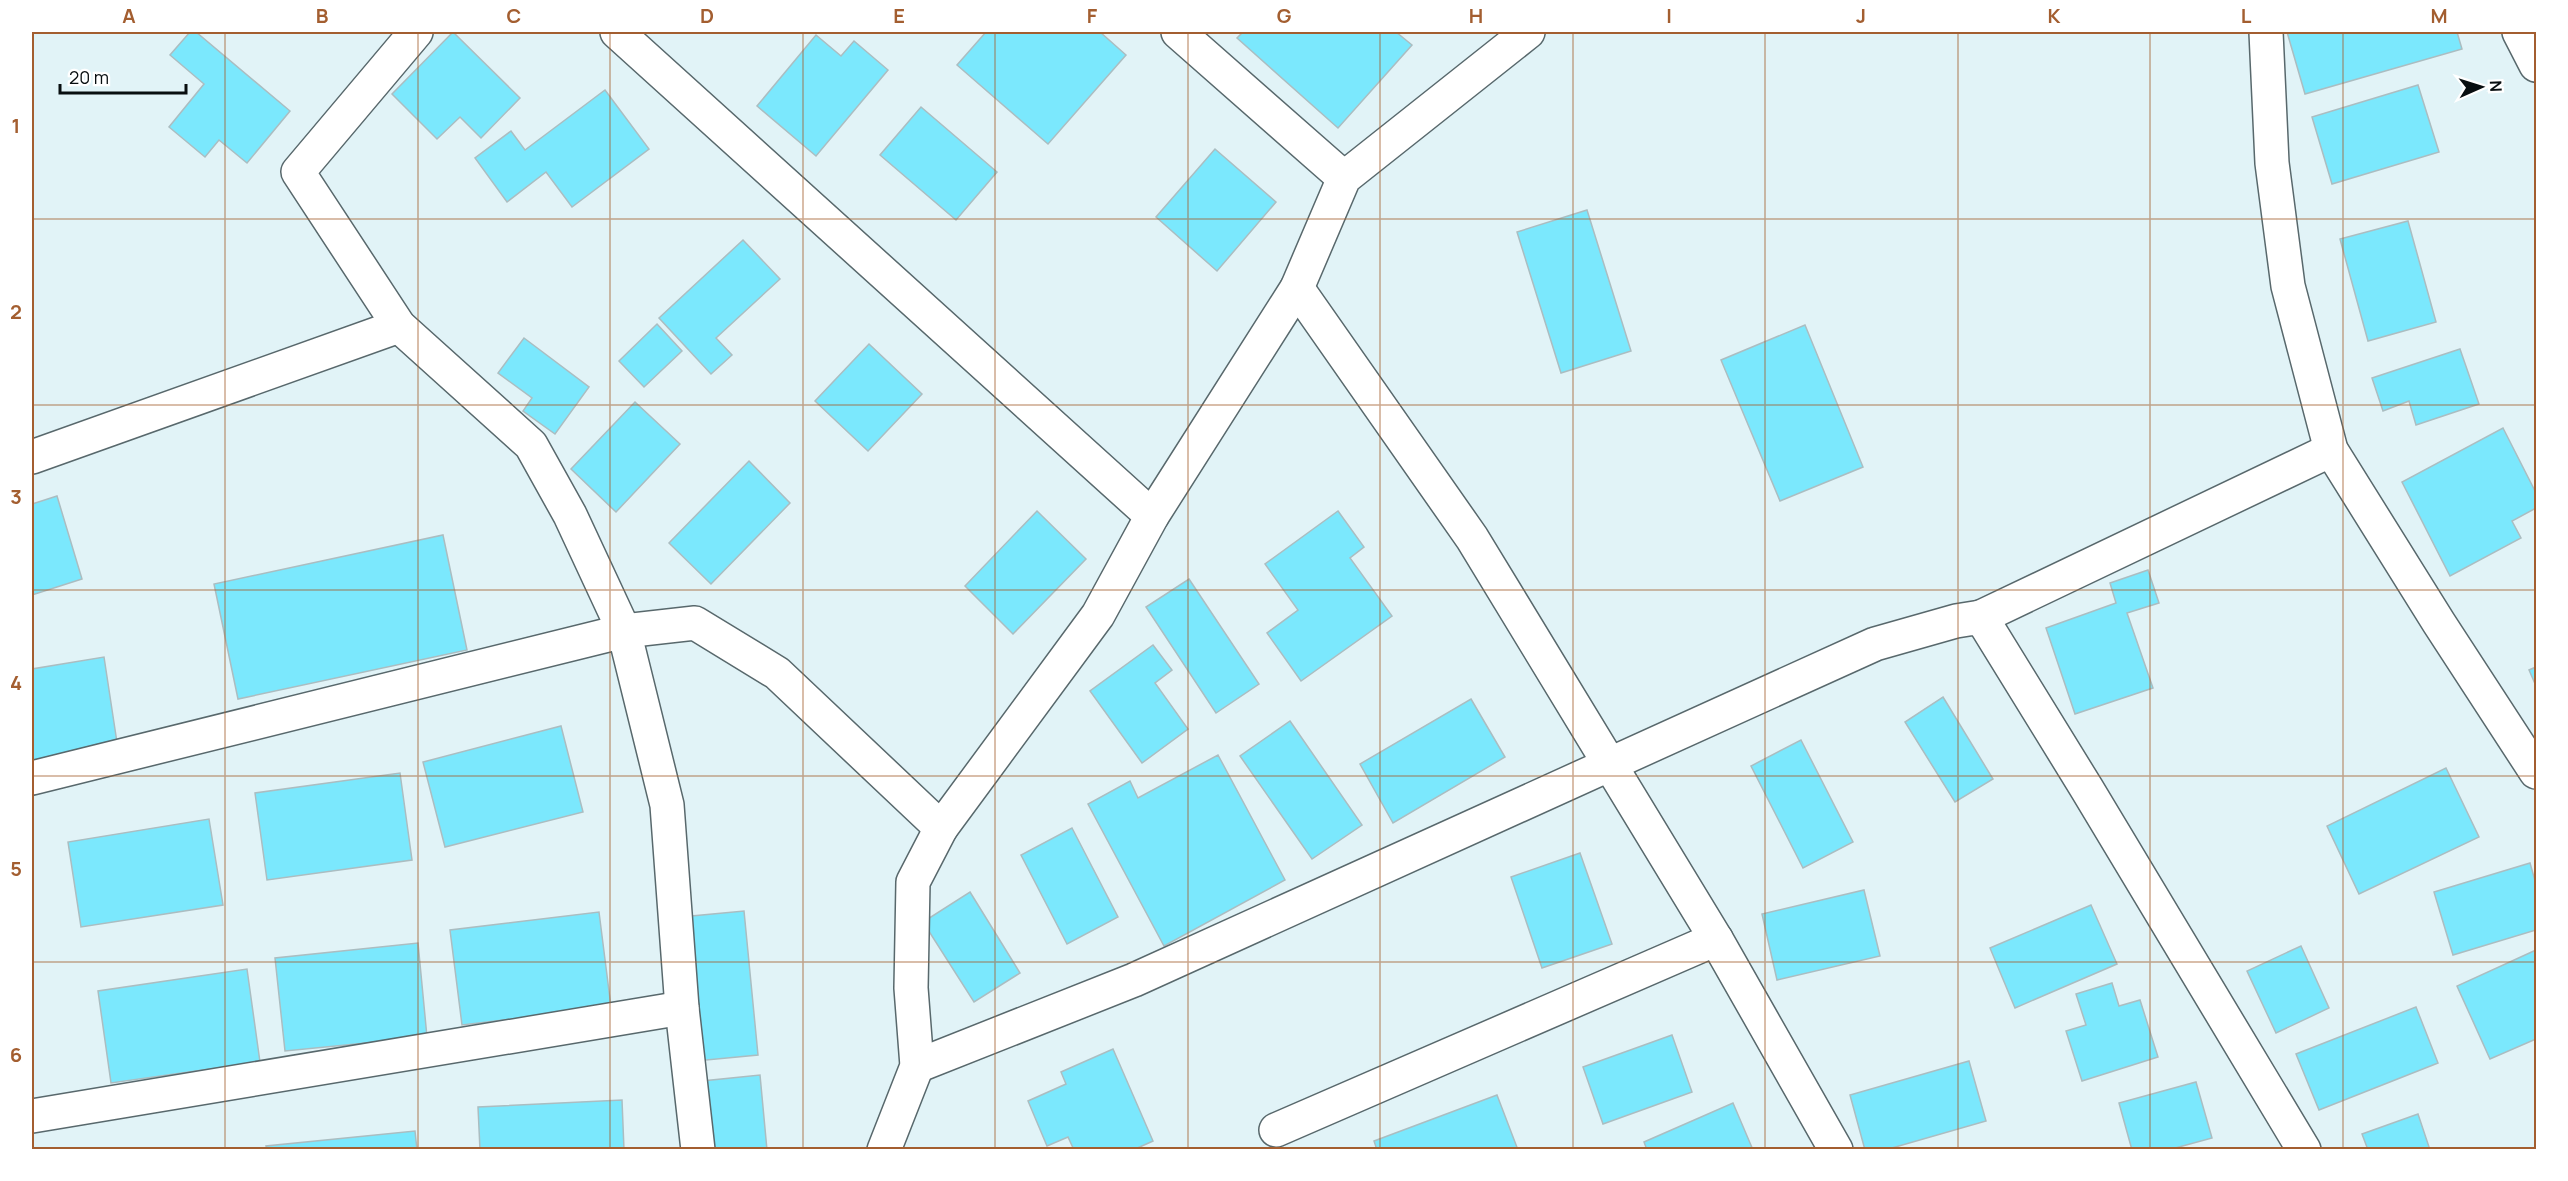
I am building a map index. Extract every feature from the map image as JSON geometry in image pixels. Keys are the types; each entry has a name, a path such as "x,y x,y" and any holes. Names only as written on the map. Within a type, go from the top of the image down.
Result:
{"street":[{"path":"416,32 298,172 399,326 531,445 570,515 624,631 667,805 682,1008 698,1149"},
{"path":"617,32 1152,516"},
{"path":"1178,32 1344,178"},
{"path":"884,1149 917,1066 910,988 913,882 942,828 1098,615 1152,516 1297,288 1344,178 1528,32"},
{"path":"2266,32 2272,164 2288,286 2331,450 2439,623 2536,772"},
{"path":"2519,32 2536,65"},
{"path":"1297,288 1472,538 1716,939 1836,1149"},
{"path":"32,457 399,326"},
{"path":"917,1066 1134,980 1875,644 1956,621 1981,617 2331,450"},
{"path":"1981,617 2094,799 2304,1149"},
{"path":"32,778 624,631 695,623 777,673 942,828"},
{"path":"1276,1130 1716,939"},
{"path":"32,1116 682,1008"}],"building":[{"path":"190,32 196,32 290,111 247,163 219,140 205,157 169,127 204,84 170,55"},
{"path":"453,32 520,98 481,138 460,117 437,139 392,94"},
{"path":"986,32 1100,32 1126,55 1048,144 957,65"},
{"path":"1243,32 1396,32 1412,45 1338,128 1237,38"},
{"path":"2287,32 2457,32 2462,49 2305,94"},
{"path":"816,35 841,56 854,41 888,70 816,156 757,106"},
{"path":"2418,85 2439,152 2332,184 2312,117"},
{"path":"605,90 649,149 572,207 546,172 507,202 475,158 511,131 525,150"},
{"path":"921,107 997,172 956,220 880,155"},
{"path":"1215,149 1276,202 1217,271 1156,217"},
{"path":"1587,210 1631,351 1561,373 1517,232"},
{"path":"2408,221 2436,322 2368,341 2340,239"},
{"path":"743,240 780,279 716,338 732,355 711,374 659,318"},
{"path":"657,324 682,351 644,387 619,361"},
{"path":"1805,325 1863,467 1780,501 1721,360"},
{"path":"524,338 589,387 555,434 523,411 532,398 498,373"},
{"path":"869,344 922,394 868,451 815,401"},
{"path":"2460,349 2479,404 2416,425 2409,401 2383,411 2372,378"},
{"path":"635,402 680,444 616,512 571,469"},
{"path":"2503,428 2536,493 2536,508 2512,521 2521,538 2450,576 2402,482"},
{"path":"749,461 790,503 711,584 669,543"},
{"path":"57,496 82,579 32,595 32,504"},
{"path":"1037,511 1086,559 1013,634 965,586"},
{"path":"1338,511 1364,547 1350,558 1392,616 1301,681 1267,633 1298,610 1265,564"},
{"path":"443,535 467,650 238,699 214,584"},
{"path":"2148,570 2159,603 2127,613 2153,688 2075,714 2046,628 2116,603 2110,583"},
{"path":"1189,579 1259,684 1216,713 1146,607"},
{"path":"1153,645 1172,670 1155,683 1188,729 1142,763 1090,691"},
{"path":"104,657 118,749 32,762 32,669"},
{"path":"2536,667 2536,686 2529,670"},
{"path":"1943,697 1993,779 1955,802 1905,722"},
{"path":"1471,699 1505,757 1393,823 1360,764"},
{"path":"1290,721 1362,825 1312,859 1240,756"},
{"path":"561,726 583,812 445,847 423,762"},
{"path":"1801,740 1853,842 1803,868 1751,766"},
{"path":"1218,755 1285,880 1164,946 1088,804 1130,781 1138,798"},
{"path":"2446,768 2479,837 2359,894 2327,826"},
{"path":"400,773 412,860 267,880 255,793"},
{"path":"209,819 223,905 81,927 68,842"},
{"path":"1072,828 1118,917 1067,944 1021,855"},
{"path":"1580,853 1612,944 1542,968 1511,877"},
{"path":"2530,863 2536,884 2536,930 2453,955 2434,892"},
{"path":"1864,890 1880,956 1777,980 1762,914"},
{"path":"970,892 1020,973 974,1002 923,922"},
{"path":"2091,905 2117,964 2015,1008 1990,948"},
{"path":"744,911 758,1055 696,1061 681,917"},
{"path":"599,912 611,1007 462,1025 450,930"},
{"path":"418,943 427,1037 285,1051 275,958"},
{"path":"2301,946 2329,1008 2276,1033 2247,971"},
{"path":"2536,950 2536,1039 2490,1059 2457,986"},
{"path":"247,969 260,1062 111,1083 98,991"},
{"path":"2112,983 2119,1006 2140,1000 2158,1057 2082,1081 2066,1031 2086,1025 2076,994"},
{"path":"2416,1007 2438,1063 2319,1110 2296,1054"},
{"path":"1672,1035 1692,1092 1603,1124 1583,1067"},
{"path":"1113,1049 1153,1141 1133,1150 1074,1150 1068,1137 1047,1146 1028,1101 1066,1084 1061,1072"},
{"path":"1969,1061 1986,1121 1885,1150 1865,1150 1850,1095"},
{"path":"760,1075 767,1150 709,1150 702,1081"},
{"path":"2196,1082 2212,1138 2168,1150 2132,1150 2119,1103"},
{"path":"1497,1095 1518,1150 1377,1150 1374,1141"},
{"path":"622,1100 624,1150 480,1150 478,1107"},
{"path":"1733,1103 1753,1150 1647,1150 1644,1142"},
{"path":"2418,1114 2430,1150 2368,1150 2362,1134"},
{"path":"415,1131 417,1150 267,1150 266,1146"}]}
